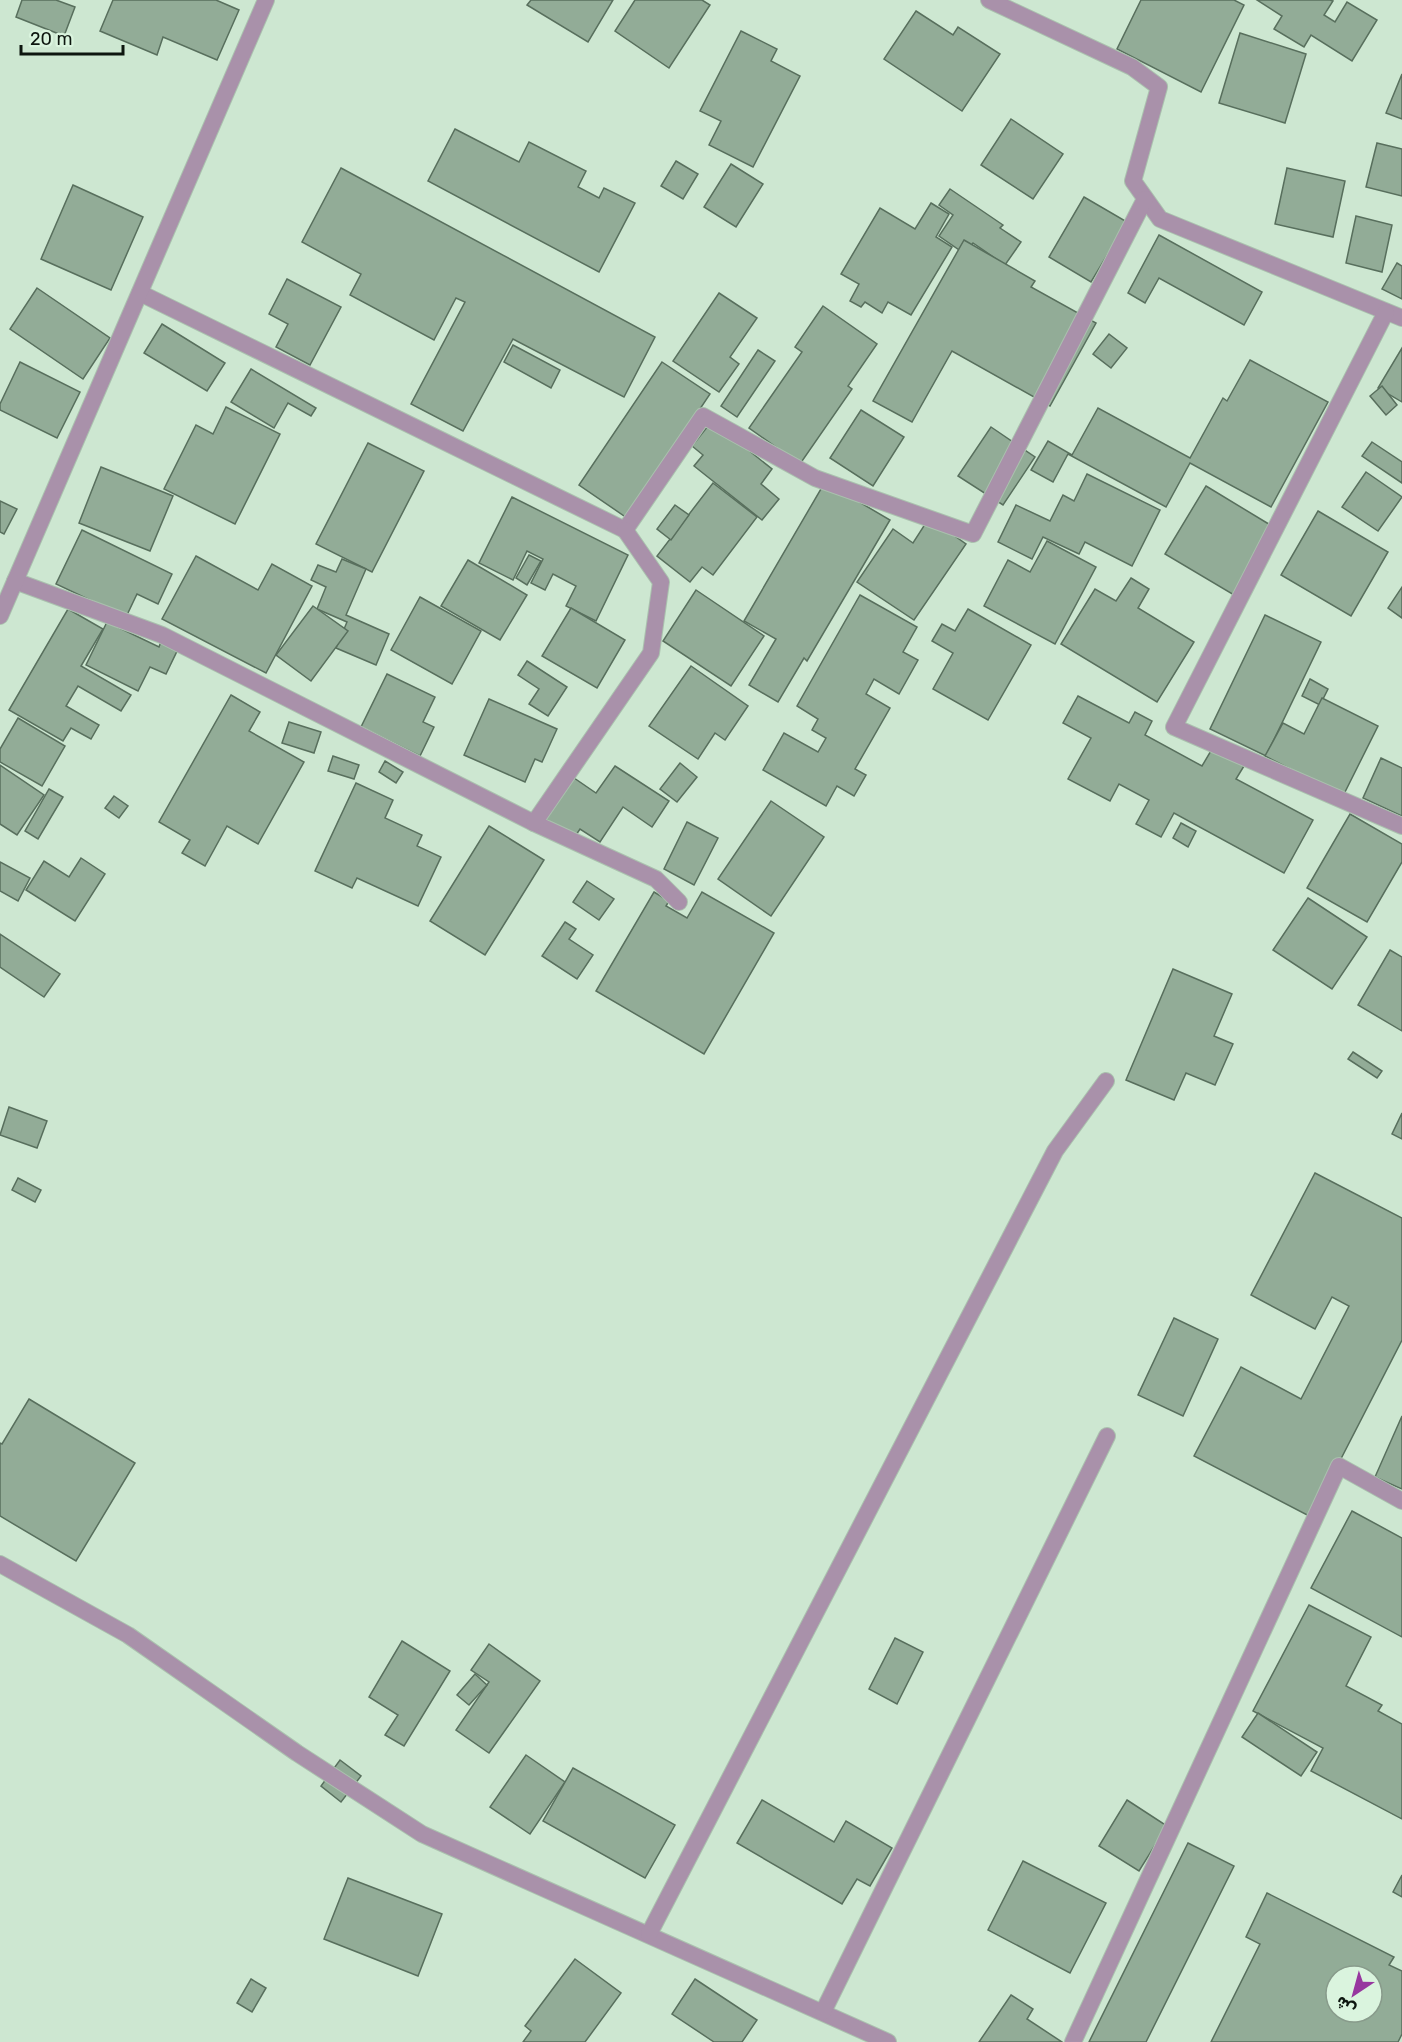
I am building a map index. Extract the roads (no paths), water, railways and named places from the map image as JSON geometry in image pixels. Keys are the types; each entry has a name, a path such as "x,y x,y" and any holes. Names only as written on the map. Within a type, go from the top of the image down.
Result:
{"street":[{"path":"0,616 266,0"},
{"path":"988,0 1132,67 1159,87 1133,181 1160,219 1394,315 1174,728 1402,826"},
{"path":"625,530 703,416 814,478 973,534 1145,199"},
{"path":"140,293 625,530 661,582 651,653 534,823"},
{"path":"15,581 162,635 534,823 656,879 679,902"},
{"path":"649,1934 1055,1151 1106,1081"},
{"path":"823,2012 1107,1436"},
{"path":"1073,2042 1339,1466 1402,1501"},
{"path":"0,1564 128,1635 297,1753 422,1834 888,2042"}]}
